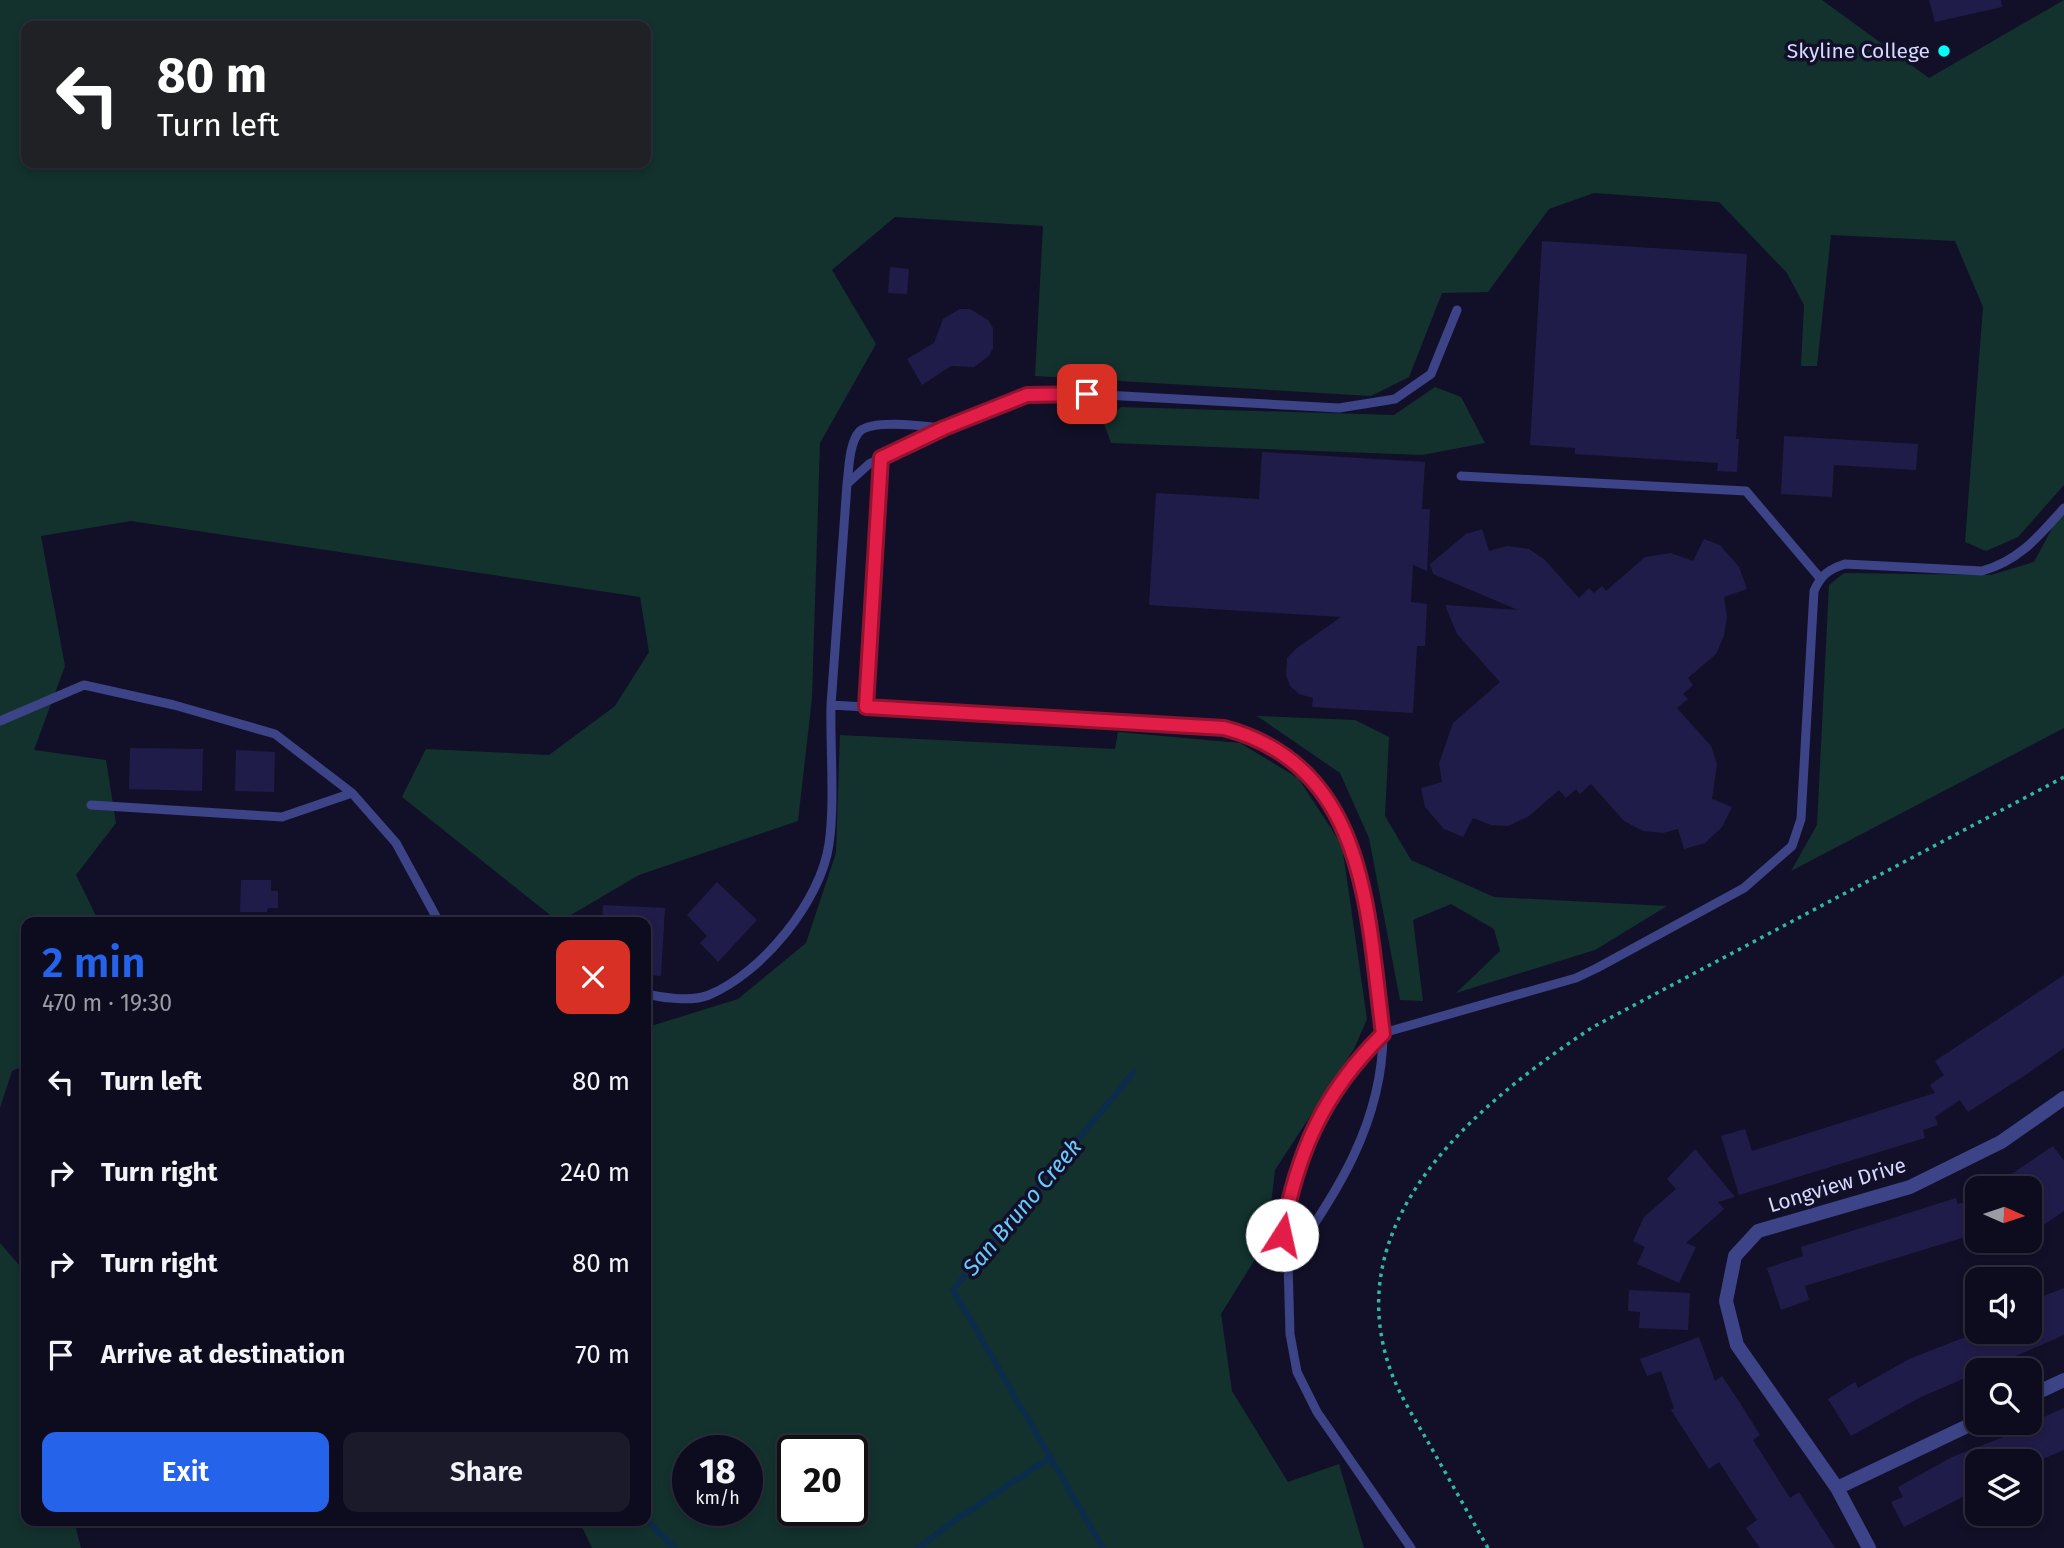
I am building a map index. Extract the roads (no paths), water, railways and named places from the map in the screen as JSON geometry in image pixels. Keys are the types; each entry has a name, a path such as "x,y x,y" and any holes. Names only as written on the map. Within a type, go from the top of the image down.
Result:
{"street":[{"name":"Longview Drive","path":"1869,1548 1837,1488 1737,1345 1726,1301 1735,1256 1758,1231 1910,1187 2001,1142 2064,1098"},
{"path":"2042,1390 2064,1380"},
{"path":"1837,1488 1965,1427"}],"lane":[{"path":"847,484 869,464 881,458 944,428 1027,395 1101,394 1339,408 1395,399 1431,374 1457,310"},
{"path":"651,995 662,998 708,996 743,975 777,944 810,898 829,846 831,705 847,484 852,450 858,432 886,425 944,428"},
{"path":"866,707 881,458"},
{"path":"1461,475 1746,491 1820,578"},
{"path":"1411,1548 1317,1412 1297,1372 1290,1334 1288,1262 1282,1235 1300,1158 1330,1096 1347,1071 1383,1034 1586,973 1744,888 1792,846 1801,819 1814,591 1820,578 1831,569 1845,564 1949,570 1982,570 2002,565 2022,554 2064,508"},
{"path":"0,721 84,685 174,705 275,734 352,793 396,843 436,917"},
{"path":"831,705 1224,728 1251,735 1276,750 1300,769 1324,794 1356,855 1383,1034 1383,1056 1374,1110 1332,1201 1288,1262"},
{"path":"91,805 282,817 352,793"}],"waterway":[{"name":"San Bruno Creek","path":"1103,1548 953,1290 1134,1072"},
{"name":"San Bruno Creek","path":"918,1548 958,1518 1050,1458"},
{"name":"San Bruno Creek","path":"651,1525 675,1548"}],"place":[{"name":"Skyline College","path":"1944,51"}]}
